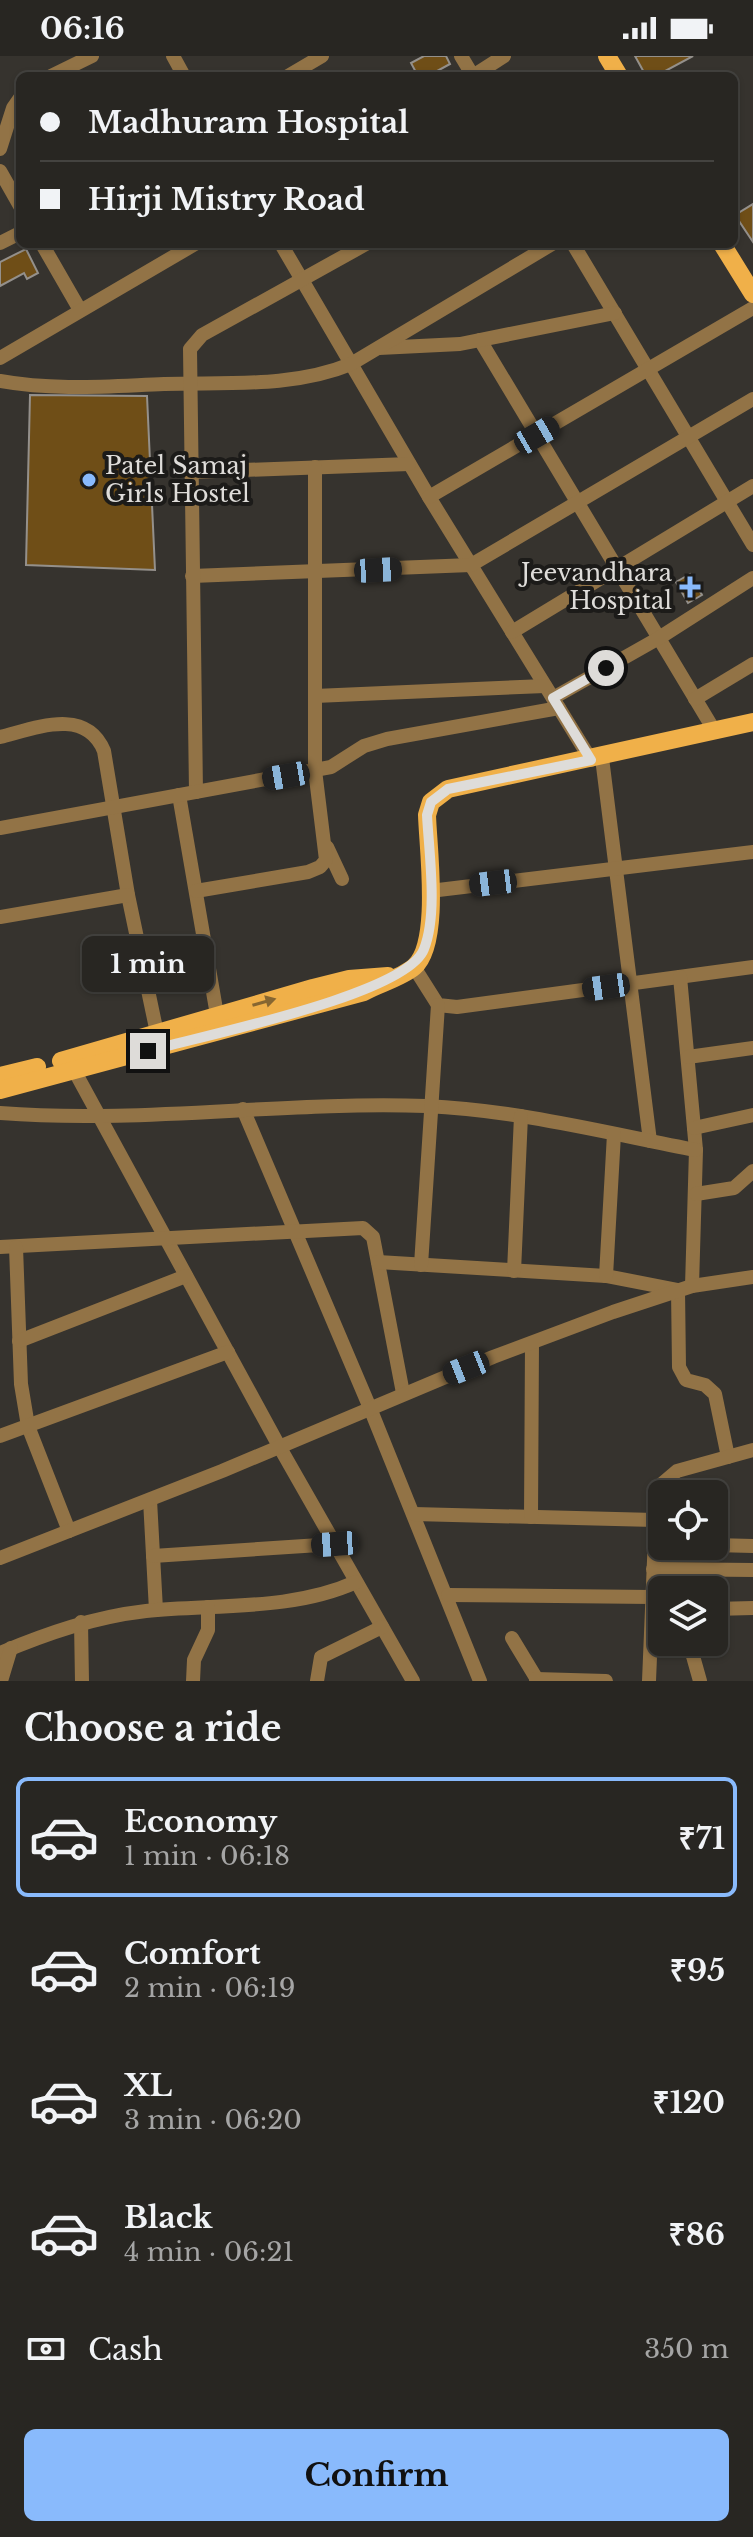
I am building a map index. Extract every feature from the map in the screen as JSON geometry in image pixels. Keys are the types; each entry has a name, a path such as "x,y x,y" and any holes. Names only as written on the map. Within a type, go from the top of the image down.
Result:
{"main road":[{"path":"724,248 753,294"},
{"path":"0,1090 364,992 414,967 424,951 429,930 427,815 431,802 448,789 596,759 753,722"},
{"path":"0,1076 349,979 395,975"}],"street":[{"path":"59,72 92,56"},
{"path":"295,72 322,56"},
{"path":"479,72 504,56"},
{"path":"0,149 16,104"},
{"path":"0,171 16,199"},
{"path":"44,248 80,310"},
{"path":"0,358 188,248"},
{"path":"283,248 429,497 552,697 596,759 619,868 650,1141"},
{"path":"196,792 188,383 190,349 202,335 359,248"},
{"path":"0,381 62,387 307,378 351,364 545,248"},
{"path":"575,248 753,545"},
{"path":"429,497 753,308"},
{"path":"379,348 424,349 615,313"},
{"path":"480,340 714,730"},
{"path":"192,576 471,565 753,399"},
{"path":"190,472 409,464"},
{"path":"196,891 308,872 320,867 326,860 327,847 315,770 315,467"},
{"path":"512,632 753,486"},
{"path":"0,828 340,765 364,746 552,697 659,638 753,578"},
{"path":"695,699 753,664"},
{"path":"315,696 552,697"},
{"path":"0,737 71,723 89,729 99,738 157,1033"},
{"path":"179,795 217,1015"},
{"path":"327,847 342,879"},
{"path":"430,891 753,852"},
{"path":"0,917 128,895"},
{"path":"414,967 438,1005 421,1265"},
{"path":"438,1005 487,1003 753,967"},
{"path":"680,977 696,1150 696,1194 679,1367 686,1380 705,1385 715,1394 728,1457"},
{"path":"688,1057 753,1048"},
{"path":"74,1070 279,1446 413,1681"},
{"path":"0,1113 99,1116 243,1109 430,1106 521,1116 696,1150"},
{"path":"243,1109 448,1595 480,1681"},
{"path":"694,1128 753,1115"},
{"path":"514,1271 521,1116"},
{"path":"606,1276 614,1134"},
{"path":"696,1194 734,1188 753,1171"},
{"path":"0,1247 296,1234 363,1228 373,1237 403,1393"},
{"path":"16,1247 19,1341 28,1426 69,1531"},
{"path":"378,1262 606,1276 685,1288"},
{"path":"19,1341 186,1276"},
{"path":"0,1558 150,1500 403,1393 532,1343 685,1288 753,1277"},
{"path":"531,1517 532,1343"},
{"path":"0,1436 228,1352"},
{"path":"664,1480 668,1475 753,1450"},
{"path":"150,1500 156,1610"},
{"path":"414,1514 648,1520"},
{"path":"153,1556 335,1544"},
{"path":"728,1545 753,1546"},
{"path":"653,1576 655,1560"},
{"path":"653,1569 753,1570"},
{"path":"1,1681 6,1651 81,1622 156,1610 321,1595 356,1582"},
{"path":"448,1595 648,1605"},
{"path":"193,1681 194,1660 208,1630 208,1607"},
{"path":"728,1609 753,1608"},
{"path":"81,1622 82,1681"},
{"path":"317,1681 321,1657 382,1627"},
{"path":"512,1638 537,1680 606,1681"},
{"path":"649,1681 651,1656"},
{"path":"693,1656 700,1681"}],"building":[{"path":"424,56 446,56 450,64 435,72 416,72 411,63"},
{"path":"635,56 693,56 663,72 644,72"},
{"path":"753,204 753,242 738,220 738,213"},
{"path":"26,249 38,273 27,279 24,273 0,286 0,262"},
{"name":"Patel Samaj Girls Hostel","path":"30,395 147,396 155,570 26,565"},
{"path":"690,574 702,595 688,603 676,582"}],"place":[{"name":"Patel Samaj Girls Hostel","path":"89,480"},
{"name":"Jeevandhara Hospital","path":"690,587"}],"route":[{"path":"148,1051 364,992 414,967 424,951 429,930 427,815 431,802 448,789 591,760 553,698 606,668"}]}
